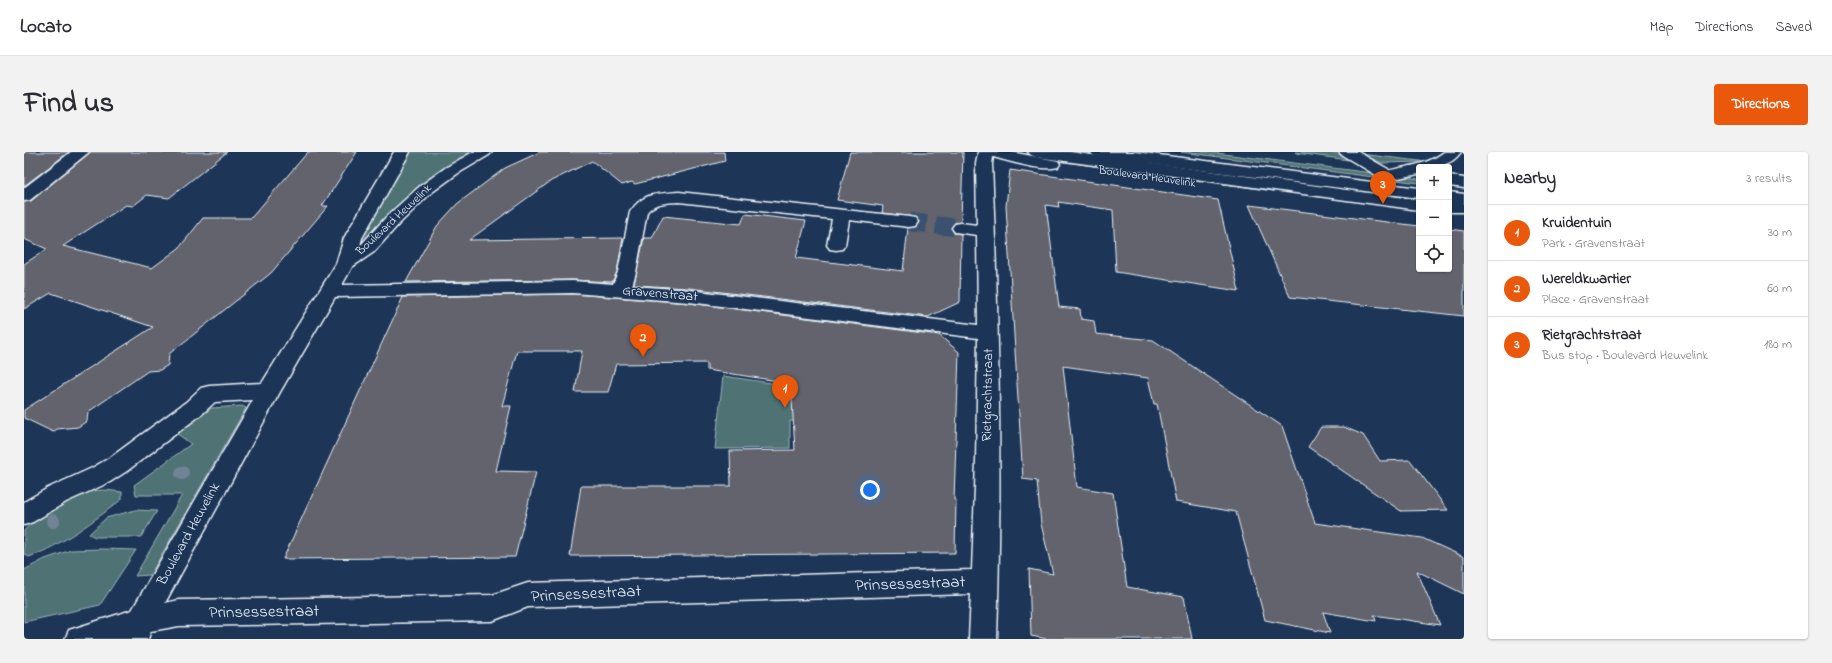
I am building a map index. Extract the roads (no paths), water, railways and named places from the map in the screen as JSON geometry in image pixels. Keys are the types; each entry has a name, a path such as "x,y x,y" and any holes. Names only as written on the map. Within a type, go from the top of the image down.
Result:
{"street":[{"path":"24,196 81,152"},
{"name":"Boulevard Heuvelink","path":"138,629 269,391 345,264 353,238 402,152"},
{"name":"Boulevard Heuvelink","path":"345,264 368,248 393,220 425,190 451,171 484,152"},
{"name":"Rietgrachtstraat","path":"983,639 986,582 988,333 984,164 986,152"},
{"name":"Boulevard Heuvelink","path":"993,152 1020,159 1291,198 1300,183"},
{"name":"Boulevard Heuvelink","path":"1036,152 1300,183 1416,192"},
{"name":"Boulevard Heuvelink","path":"1098,152 1300,183 1416,204"},
{"path":"1434,164 1444,160 1454,152"},
{"path":"1345,160 1387,173 1416,177"},
{"path":"1387,173 1416,169"},
{"path":"1452,181 1464,183"},
{"path":"621,290 627,272 639,212 646,203 656,199 679,197 909,222"},
{"path":"1452,197 1464,199"},
{"path":"1452,208 1464,207"},
{"path":"836,245 841,215"},
{"path":"961,228 986,231"},
{"name":"Gravenstraat","path":"330,291 573,287 621,290 689,296 988,333"},
{"path":"24,515 57,495 101,475 119,464 194,408 209,394 269,391"},
{"name":"Prinsessestraat","path":"138,629 179,614 492,608 528,595 986,582"},
{"path":"79,639 138,629"}],"tunnel":[{"path":"909,222 961,228"}],"place":[{"name":"Rietgrachtstraat","path":"1383,204"},
{"name":"Wereldkwartier","path":"643,357"},
{"name":"Kruidentuin","path":"785,408"}]}
